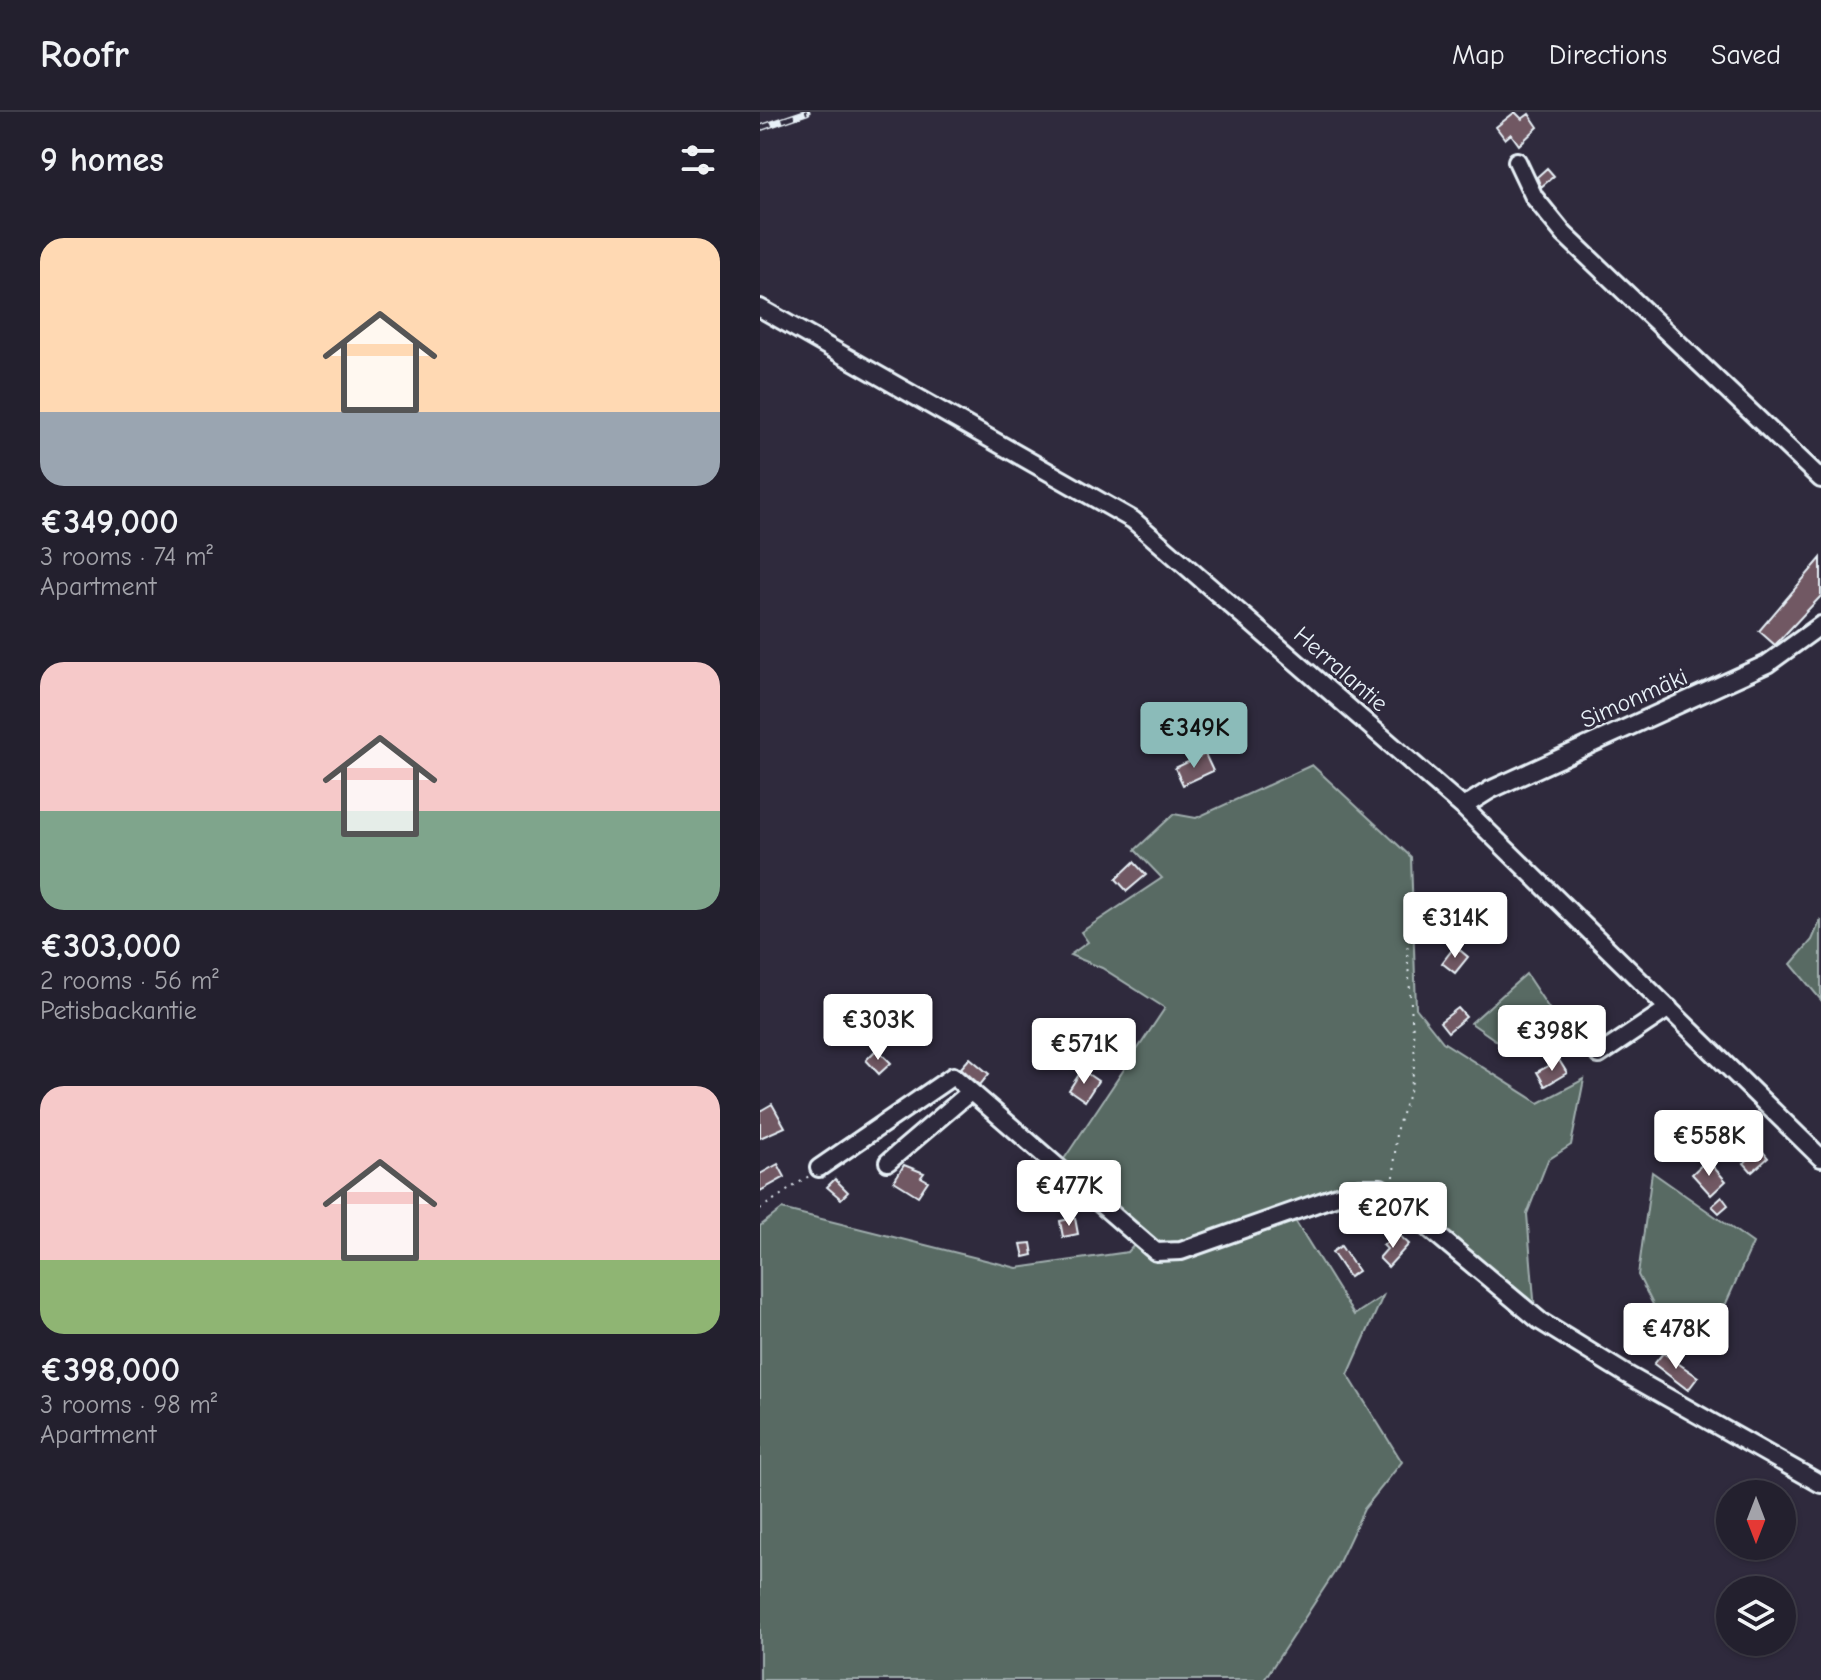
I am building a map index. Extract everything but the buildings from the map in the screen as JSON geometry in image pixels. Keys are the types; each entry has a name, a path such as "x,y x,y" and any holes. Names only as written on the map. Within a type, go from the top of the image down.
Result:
{"street":[{"path":"1517,161 1534,197 1564,234 1821,479"},
{"name":"Herralantie","path":"760,308 1133,520 1463,807 1821,1158"},
{"name":"Simonmäki","path":"1463,807 1490,790 1767,664 1821,625"},
{"path":"1599,1055 1669,1008"},
{"path":"819,1168 953,1076 1156,1252 1181,1251 1360,1188 1381,1188 1540,1321 1626,1374 1821,1484"},
{"path":"888,1162 969,1093"}],"path":[{"path":"1391,1197 1396,1131 1411,1088 1415,1058 1407,951 1414,898"},
{"path":"760,1209 819,1168"}],"green space":[{"path":"1312,765 1411,857 1416,1008 1443,1042 1539,1103 1584,1079 1571,1145 1548,1160 1527,1214 1535,1311 1382,1184 1288,1209 1354,1315 1383,1296 1348,1375 1402,1462 1364,1509 1334,1573 1264,1680 760,1680 760,1226 782,1209 1017,1268 1128,1252 1145,1233 1062,1162 1165,1008 1102,968 1070,955 1088,942 1081,932 1162,878 1135,850 1174,814 1196,818"},
{"path":"1821,919 1821,1000 1791,964 1812,940"},
{"path":"1526,974 1560,1025 1514,1053 1471,1023"},
{"path":"1652,1172 1753,1243 1714,1330 1723,1342 1666,1330 1638,1275"}],"railway":[{"path":"760,128 807,112"}]}
